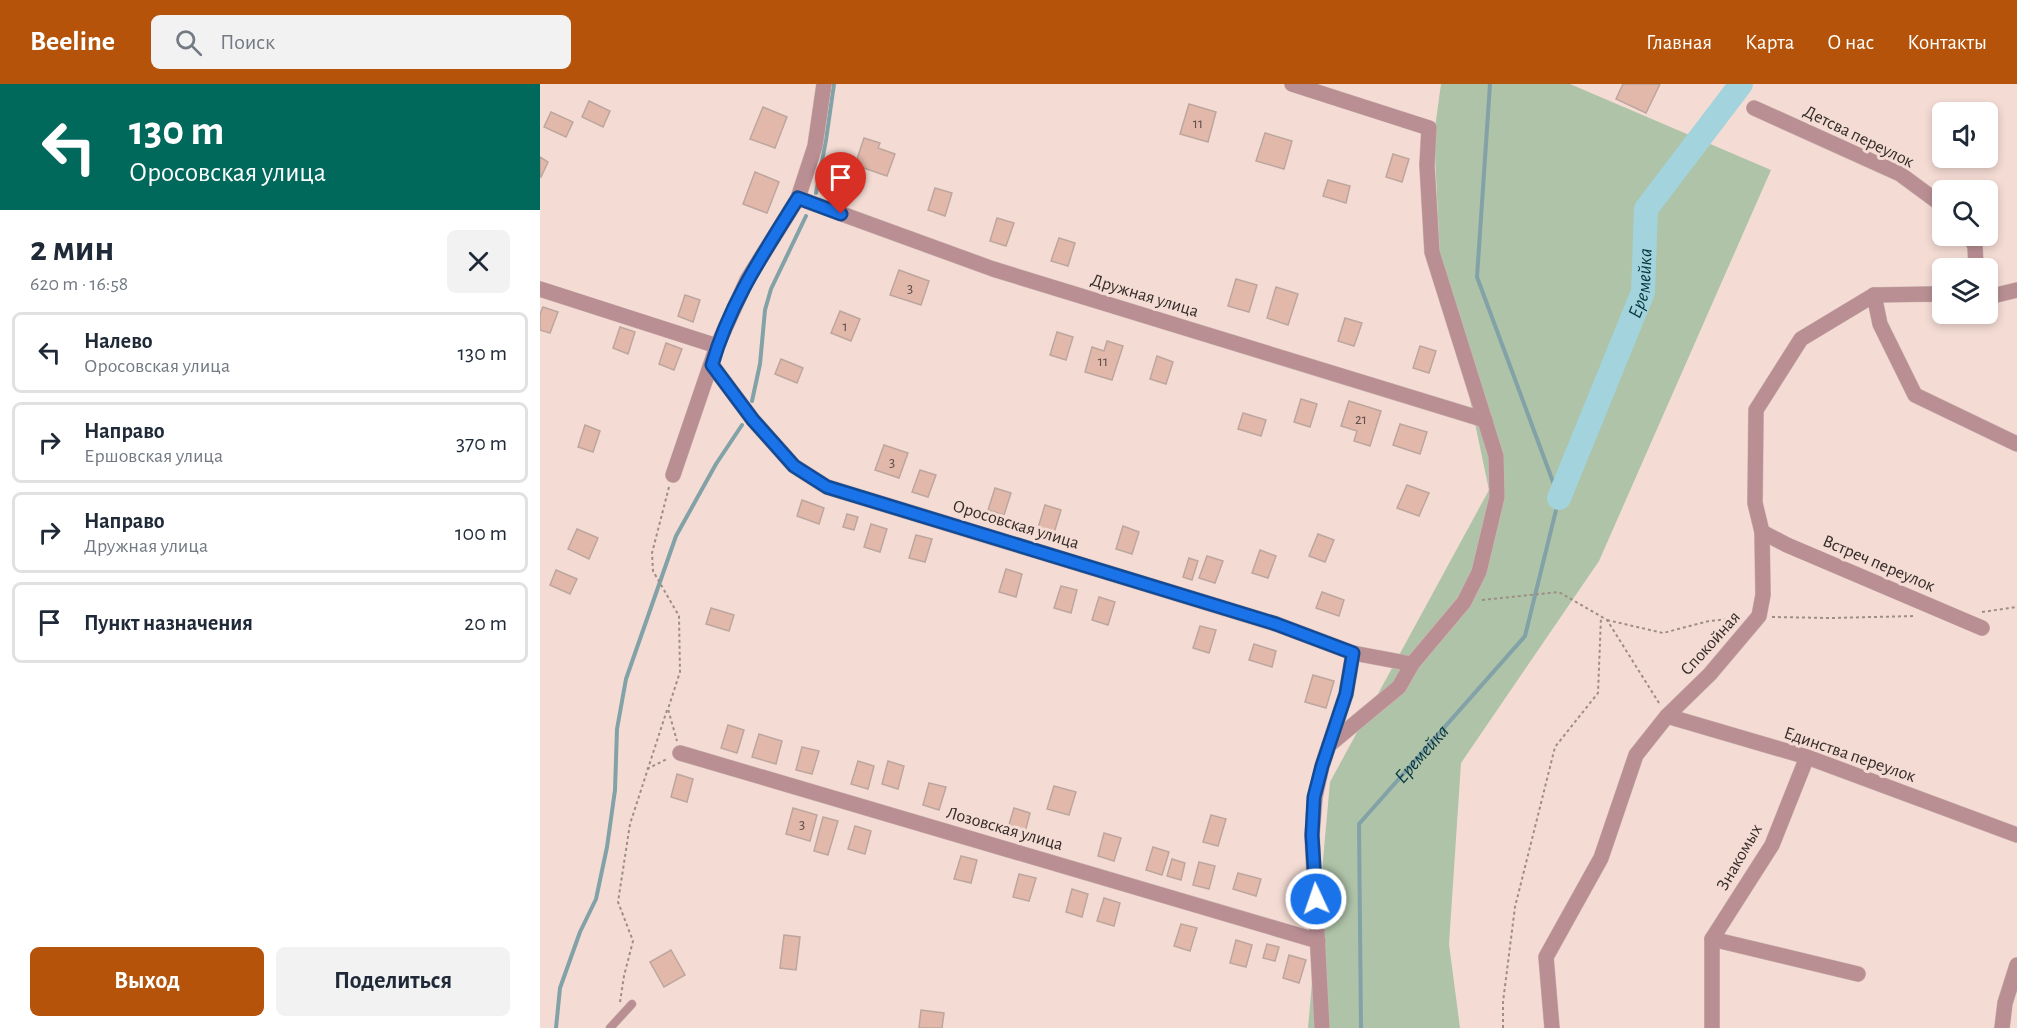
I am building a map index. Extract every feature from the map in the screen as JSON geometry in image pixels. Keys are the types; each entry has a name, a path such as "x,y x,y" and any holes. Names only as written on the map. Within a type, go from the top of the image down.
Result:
{"street":[{"path":"673,475 717,346 747,280 798,198 815,146 824,84"},
{"path":"1292,84 1429,128 1427,165 1432,252 1496,456 1497,497 1479,572 1464,602 1412,664 1399,687 1329,745"},
{"name":"Детсва переулок","path":"1754,108 1900,174 1932,198"},
{"name":"Дружная улица","path":"798,198 993,269 1485,420"},
{"path":"540,289 717,346"},
{"path":"1998,295 2017,290"},
{"path":"1932,294 1874,295 1880,324 1915,395 2017,444"},
{"name":"Спокойная","path":"1552,1028 1546,957 1601,858 1635,755 1667,716 1710,674 1760,616 1763,595 1762,532 1755,503 1756,410 1801,339 1874,295"},
{"name":"Оросовская улица","path":"712,365 753,420 794,466 827,487 1276,624 1353,653 1412,664"},
{"name":"Встреч переулок","path":"1762,532 1787,545 1982,628"},
{"path":"1322,1028 1312,835 1314,797 1346,694 1353,653"},
{"name":"Единства переулок","path":"1667,716 1807,757 2017,835"},
{"name":"Лозовская улица","path":"680,753 1318,941"},
{"name":"Знакомых","path":"1712,939 1772,845 1807,757"},
{"path":"1712,1028 1712,939 1858,974"},
{"path":"2002,1028 2005,1003 2017,965"}],"lane":[{"path":"610,1028 632,1004"}],"path":[{"path":"618,1020 624,976 633,941 618,902 630,824 646,769 680,672 679,616 653,571 652,553 673,475"},
{"path":"1464,602 1559,592 1607,620 1667,716"},
{"path":"1503,1028 1503,1002 1515,907 1555,747 1598,693 1601,617"},
{"path":"646,769 680,753 668,709"}],"green space":[{"path":"1441,84 1570,84 1771,170 1599,561 1461,763 1449,944 1460,1028 1308,1028 1330,782 1489,490 1440,257 1434,135"}],"building":[{"path":"1623,84 1660,84 1646,113 1616,99"},
{"path":"589,101 610,111 603,127 582,117"},
{"path":"1189,104 1216,112 1208,142 1180,134"},
{"path":"763,107 787,117 775,148 750,139"},
{"path":"551,112 573,122 566,137 544,127"},
{"path":"1265,133 1292,141 1284,169 1256,161"},
{"path":"864,138 880,143 878,148 895,154 887,176 855,165"},
{"path":"1393,154 1409,159 1402,182 1386,177"},
{"path":"540,157 548,162 541,177 540,176"},
{"path":"755,172 779,182 767,213 743,204"},
{"path":"1328,180 1350,186 1346,203 1323,196"},
{"path":"935,188 952,193 945,216 928,210"},
{"path":"997,218 1014,223 1006,246 990,241"},
{"path":"1059,238 1075,243 1068,266 1051,261"},
{"path":"899,270 929,281 921,305 890,295"},
{"path":"1236,279 1257,285 1249,312 1228,306"},
{"path":"1276,287 1298,294 1288,325 1267,318"},
{"path":"685,295 700,300 693,322 678,316"},
{"path":"543,307 558,312 550,333 540,330 540,314"},
{"path":"840,311 860,319 851,341 831,333"},
{"path":"1345,318 1362,323 1354,346 1338,341"},
{"path":"620,327 635,332 628,354 613,348"},
{"path":"1057,332 1073,337 1066,360 1050,355"},
{"path":"1107,341 1123,346 1112,380 1085,372 1092,347 1104,351"},
{"path":"666,343 682,349 674,370 659,364"},
{"path":"1420,346 1436,351 1429,373 1413,368"},
{"path":"1157,356 1173,362 1166,384 1150,379"},
{"path":"781,359 803,368 797,383 775,374"},
{"path":"1301,399 1317,404 1310,427 1294,422"},
{"path":"1349,401 1381,411 1370,446 1354,441 1357,431 1341,426"},
{"path":"1243,413 1266,420 1261,436 1238,429"},
{"path":"1400,424 1427,432 1420,454 1393,445"},
{"path":"585,425 600,431 593,452 578,447"},
{"path":"884,445 908,453 899,478 875,470"},
{"path":"920,470 936,475 928,497 912,492"},
{"path":"1407,485 1429,493 1419,516 1397,508"},
{"path":"995,488 1011,493 1004,515 988,510"},
{"path":"802,500 824,508 819,524 797,516"},
{"path":"1045,505 1061,510 1054,533 1038,528"},
{"path":"847,514 858,517 854,530 843,527"},
{"path":"871,524 887,529 880,552 864,547"},
{"path":"1123,526 1139,532 1132,554 1116,549"},
{"path":"577,529 598,538 589,559 568,549"},
{"path":"1318,534 1334,540 1325,562 1309,556"},
{"path":"916,535 932,539 925,562 909,558"},
{"path":"1260,550 1276,556 1268,578 1252,573"},
{"path":"1207,556 1223,561 1215,583 1199,578"},
{"path":"1189,558 1198,561 1192,580 1183,577"},
{"path":"1006,569 1022,574 1016,597 999,592"},
{"path":"556,570 577,579 570,594 550,585"},
{"path":"1061,586 1077,590 1071,613 1054,608"},
{"path":"1322,592 1344,600 1339,616 1316,608"},
{"path":"1099,597 1115,602 1108,625 1092,620"},
{"path":"711,608 734,615 729,631 706,624"},
{"path":"1200,626 1216,630 1209,653 1193,648"},
{"path":"1254,644 1276,651 1272,667 1249,660"},
{"path":"1313,675 1334,681 1326,708 1305,702"},
{"path":"728,725 744,730 737,753 721,748"},
{"path":"759,734 782,741 776,764 752,757"},
{"path":"802,747 819,751 812,774 796,770"},
{"path":"858,761 874,766 868,789 851,784"},
{"path":"888,761 904,766 898,789 882,784"},
{"path":"677,774 693,779 687,802 671,797"},
{"path":"929,783 946,787 939,810 923,805"},
{"path":"1054,786 1076,792 1069,815 1047,809"},
{"path":"793,808 817,815 810,841 786,834"},
{"path":"1014,808 1030,813 1024,836 1007,831"},
{"path":"1211,815 1226,819 1218,846 1203,842"},
{"path":"823,817 838,821 828,855 814,851"},
{"path":"855,826 871,831 865,854 848,849"},
{"path":"1104,833 1121,838 1114,861 1098,856"},
{"path":"1153,847 1169,852 1162,875 1146,870"},
{"path":"961,856 977,860 971,883 954,879"},
{"path":"1172,859 1185,863 1181,880 1167,876"},
{"path":"1199,862 1215,866 1209,889 1193,885"},
{"path":"1238,873 1261,879 1256,896 1233,889"},
{"path":"1019,874 1036,878 1029,901 1013,897"},
{"path":"1072,889 1088,894 1082,917 1066,912"},
{"path":"1104,898 1120,903 1114,926 1097,921"},
{"path":"1181,924 1197,928 1190,951 1174,946"},
{"path":"784,935 800,937 796,970 780,968"},
{"path":"1236,940 1252,945 1246,967 1230,963"},
{"path":"1267,944 1279,947 1275,961 1263,958"},
{"path":"671,950 685,975 664,987 650,962"},
{"path":"1289,955 1306,960 1299,983 1283,978"},
{"path":"921,1010 944,1013 942,1028 919,1028"}],"waterway":[{"path":"816,193 834,84"},
{"name":"Еремейка","path":"1361,1028 1359,824 1525,636 1559,498 1477,277 1490,84"},
{"name":"Еремейка","path":"1559,498 1643,292 1646,209 1741,84"},
{"path":"752,401 760,364 765,310 771,289 806,216"},
{"path":"556,1028 560,988 580,932 596,899 607,847 615,790 617,729 626,679 676,536 716,464 742,425"}],"route":[{"path":"841,214 798,198 747,280 717,346 712,365 753,420 794,466 827,487 1276,624 1353,653 1346,694 1314,797 1312,835 1316,899"}]}
